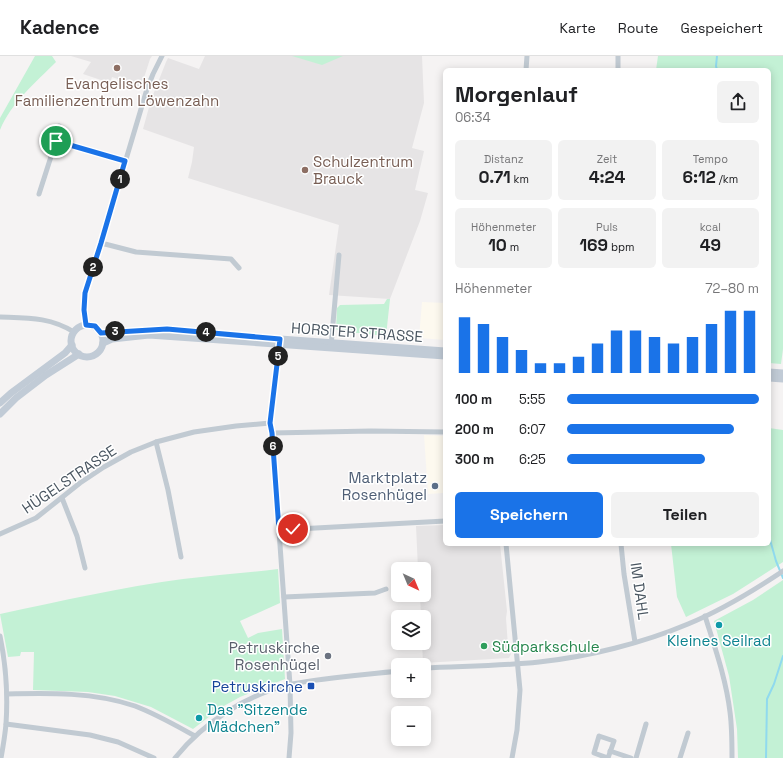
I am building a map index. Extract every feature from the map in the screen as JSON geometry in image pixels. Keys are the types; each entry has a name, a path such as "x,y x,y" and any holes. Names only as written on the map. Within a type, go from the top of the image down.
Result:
{"main road":[{"path":"86,325 95,326 101,333 103,343 102,348 94,355 85,357 76,352 72,345 72,338 74,332 80,326 86,325"},
{"name":"HORSTER STRASSE","path":"101,333 167,329 279,342"},
{"name":"HORSTER STRASSE","path":"103,343 112,339 149,335 279,342 443,356"},
{"path":"0,403 11,393 65,353 72,345"},
{"name":"HORSTER STRASSE","path":"331,346 443,351"},
{"path":"0,414 16,398 46,375 79,354"},
{"path":"771,372 783,373"},
{"path":"771,378 783,379"}],"street":[{"path":"86,325 84,310 85,293 148,88 162,56"},
{"path":"526,68 527,56"},
{"path":"618,56 618,68"},
{"path":"39,194 56,141 59,126"},
{"path":"56,141 125,161"},
{"path":"101,243 136,252 230,259 239,268"},
{"path":"331,346 339,255"},
{"path":"0,317 34,319 56,323 74,332"},
{"path":"279,342 270,423 272,433 290,685 291,733 289,758"},
{"name":"HÜGELSTRASSE","path":"0,534 36,518 104,467 131,452 156,442 194,432 270,423"},
{"path":"272,433 443,432"},
{"path":"156,442 168,490 181,557"},
{"path":"62,498 76,536 85,568"},
{"path":"279,530 443,521"},
{"path":"506,546 520,690 517,730 512,758"},
{"name":"IM DAHL","path":"621,546 624,574 635,642"},
{"path":"431,668 539,662 588,654 635,642 669,632 706,616 738,599 783,571"},
{"path":"284,597 375,592 386,589"},
{"path":"706,616 728,695 731,721 732,758"},
{"path":"0,636 4,657 7,694 6,724 1,758"},
{"path":"175,758 195,736 235,707 256,697 290,685 311,681 391,672"},
{"path":"7,694 92,696 113,700 154,714 195,736"},
{"path":"6,724 90,735 118,742 154,758"},
{"path":"636,758 646,724"},
{"path":"680,758 688,733"},
{"path":"599,736 614,741 610,751 608,758 593,756 599,736"},
{"path":"610,751 631,758"}],"shaded area":[{"name":"Evangelisches Familienzentrum Löwenzahn","path":"71,56 152,56 141,87 112,77 110,83 83,74 91,62"},
{"name":"Schulzentrum Brauck","path":"205,56 422,56 424,103 412,148 424,151 415,190 428,193 420,221 390,299 329,295 339,225 188,178 194,147 143,129 151,100 168,58 199,69"},
{"path":"422,302 443,303 443,340 419,338"},
{"path":"424,435 443,436 443,493 428,494"},
{"name":"Südparkschule","path":"443,525 443,546 500,546 507,611 508,646 511,654 509,658 431,663 431,658 423,658 422,650 431,650 431,610 421,610 420,602 431,602 431,562 418,562 416,526"}],"green space":[{"path":"35,56 52,56 56,62 17,102 0,130 0,118"},
{"path":"292,56 343,56 322,65"},
{"path":"658,56 783,56 783,349 781,364 771,363 771,68 656,68"},
{"path":"387,299 390,299 386,336 339,331 336,329 337,308 340,305 384,304"},
{"path":"771,428 783,430 783,562 733,594 686,617 677,597 671,546 771,546"},
{"path":"278,569 280,603 240,621 248,638 258,633 282,629 285,679 240,697 222,707 193,729 151,707 115,696 88,692 33,690 34,652 21,652 20,656 8,657 0,614 160,582"},
{"path":"783,580 783,758 738,758 737,729 729,676 714,621 753,600"}],"waterway":[{"path":"716,68 717,56"},
{"path":"771,543 783,578"},
{"path":"766,758 767,699 774,684 783,656"}],"place":[{"name":"Evangelisches Familienzentrum Löwenzahn","path":"117,68"},
{"name":"Schulzentrum Brauck","path":"305,170"},
{"name":"Marktplatz Rosenhügel","path":"435,486"},
{"name":"Kleines Seilrad","path":"719,625"},
{"name":"Südparkschule","path":"484,646"},
{"name":"Petruskirche Rosenhügel","path":"328,656"},
{"name":"Petruskirche","path":"311,686"},
{"name":"Das \"Sitzende Mädchen\"","path":"199,718"}],"route":[{"path":"56,141 125,161 85,293 84,310 86,325 95,326 101,333 167,329 280,339 270,423 279,530 293,529"}]}
